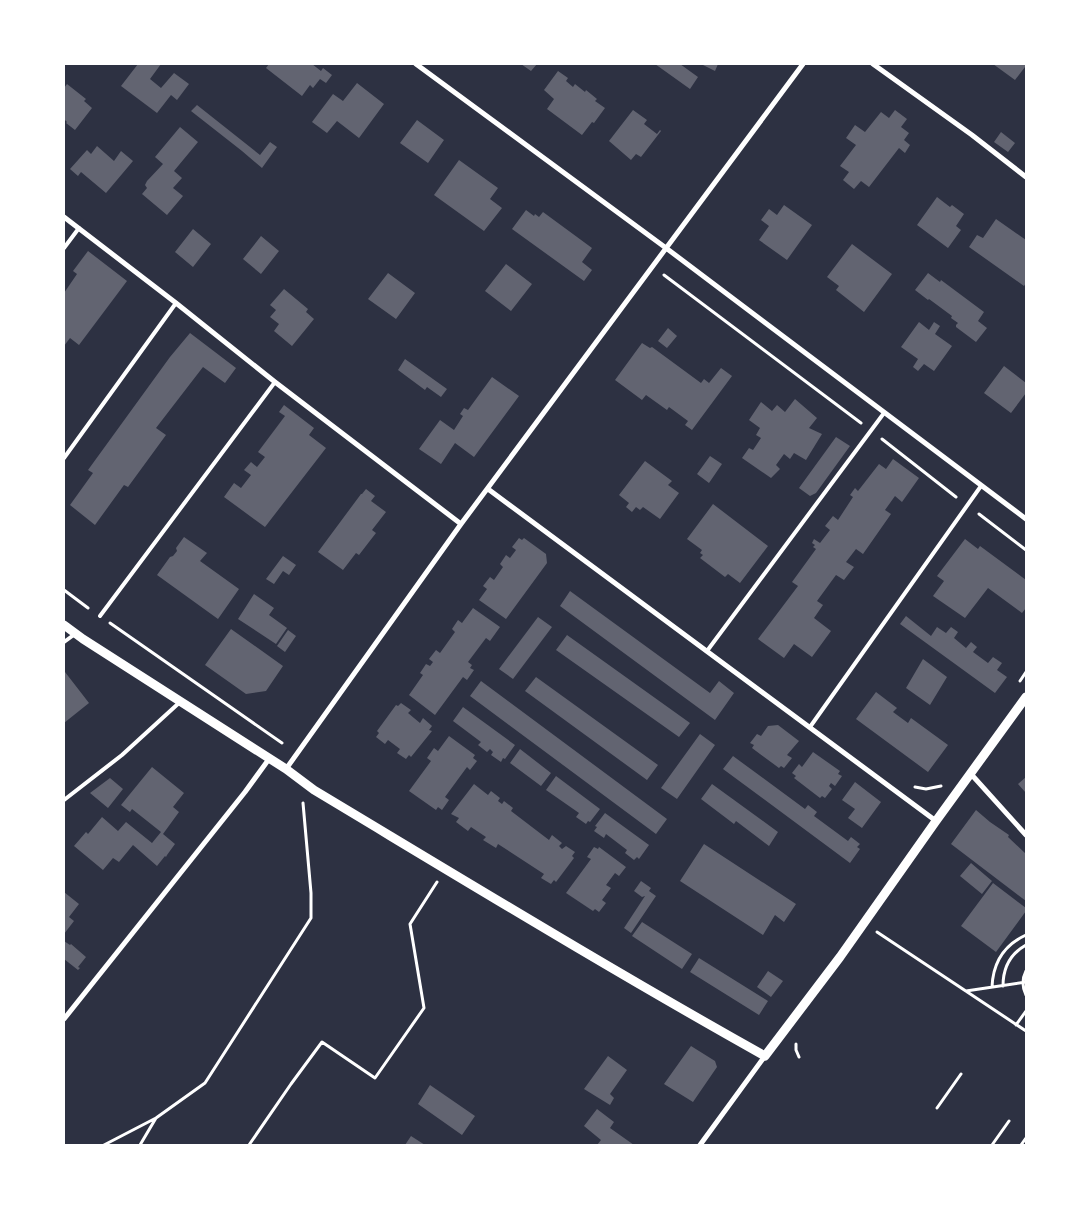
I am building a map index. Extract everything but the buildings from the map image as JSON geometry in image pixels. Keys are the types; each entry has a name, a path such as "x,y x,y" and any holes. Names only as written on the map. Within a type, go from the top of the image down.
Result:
{"street":[{"path":"416,64 666,248 1026,519"},
{"path":"286,769 461,524 804,64"},
{"path":"873,64 972,135 1026,177"},
{"path":"64,217 461,524"},
{"path":"488,489 936,821"},
{"path":"64,625 75,634 286,769 314,790 723,1034 765,1056"},
{"path":"700,1145 840,957 1026,697"},
{"path":"64,1019 245,792 269,759"},
{"path":"971,774 1026,835"}],"lane":[{"path":"64,248 79,228"},
{"path":"64,458 176,303"},
{"path":"100,616 275,382"},
{"path":"707,651 884,413"},
{"path":"810,727 981,486"},
{"path":"64,642 75,634"},
{"path":"64,800 122,755 180,702"}],"path":[{"path":"652,266 1026,550"},
{"path":"64,590 282,743"},
{"path":"1015,688 1026,672"},
{"path":"915,787 926,789 944,785"},
{"path":"104,1145 156,1118 205,1083 311,918 303,803"},
{"path":"249,1145 322,1042 375,1078 424,1008 410,924 437,881"},
{"path":"864,924 1026,1031"},
{"path":"992,987 994,971 1000,956 1011,944 1026,935"},
{"path":"1003,986 1004,971 1010,958 1026,945"},
{"path":"1026,971 1024,976 1026,995"},
{"path":"966,991 1024,983"},
{"path":"1016,1024 1026,1011"},
{"path":"938,1108 961,1074"},
{"path":"140,1145 156,1118"},
{"path":"992,1145 1009,1121"},
{"path":"1021,1145 1026,1138"}]}
